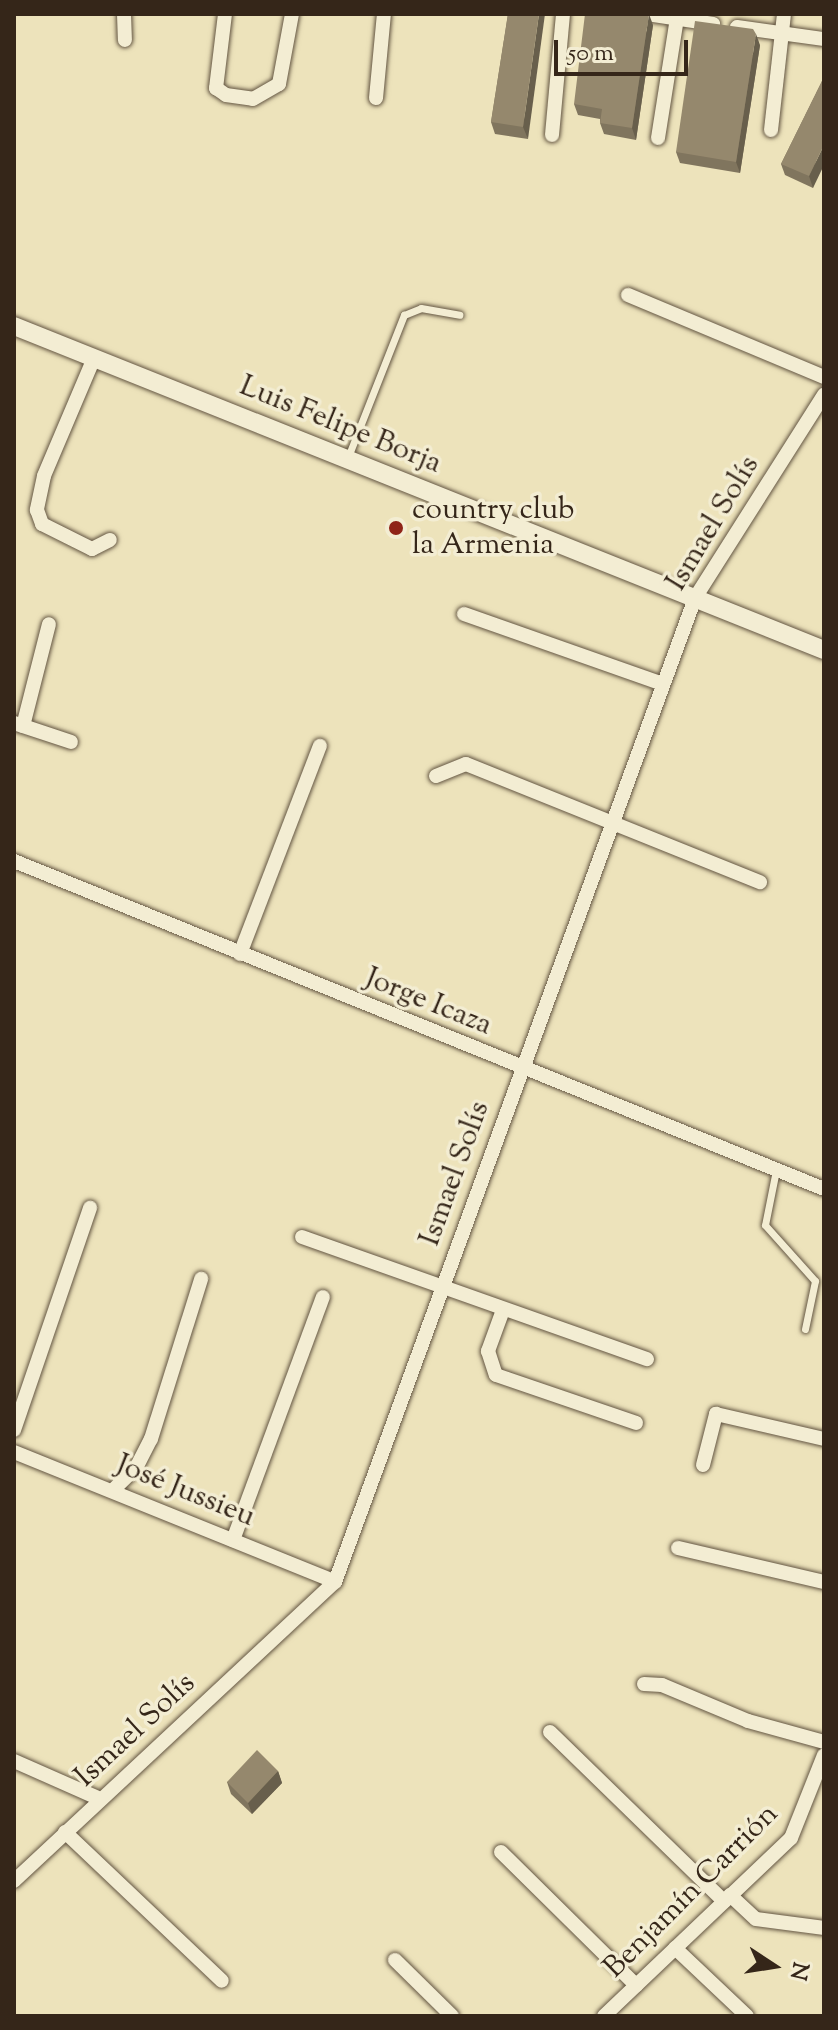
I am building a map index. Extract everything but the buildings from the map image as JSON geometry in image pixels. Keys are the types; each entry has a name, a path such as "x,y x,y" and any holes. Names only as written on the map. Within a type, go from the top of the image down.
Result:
{"street":[{"path":"124,14 125,40"},
{"path":"225,14 216,88 226,95 253,99 279,84 292,14"},
{"path":"376,98 384,14"},
{"path":"552,135 563,14"},
{"path":"647,14 824,39"},
{"path":"771,130 784,14"},
{"path":"658,138 677,18"},
{"path":"628,295 824,377"},
{"name":"Luis Felipe Borja","path":"14,326 824,650"},
{"path":"94,358 44,476 37,510 42,524 92,549 110,540"},
{"name":"Ismael Solís","path":"14,1881 335,1582 695,598 824,395"},
{"path":"464,614 663,684"},
{"path":"49,624 18,725 71,742"},
{"path":"240,954 320,746"},
{"path":"436,776 466,764 760,882"},
{"name":"Jorge Icaza","path":"14,861 522,1070 824,1189"},
{"path":"14,1430 90,1208"},
{"path":"302,1237 647,1359"},
{"path":"112,1491 136,1468 151,1439 201,1279"},
{"path":"233,1540 323,1297"},
{"path":"503,1310 488,1351 496,1375 636,1423"},
{"path":"703,1465 716,1414 824,1439"},
{"name":"José Jussieu","path":"14,1452 335,1582"},
{"path":"678,1548 824,1582"},
{"path":"644,1684 662,1685 748,1721 824,1742"},
{"path":"550,1732 727,1898 756,1919 824,1928"},
{"name":"Benjamín Carrión","path":"604,2016 791,1838 824,1755"},
{"path":"14,1761 100,1799"},
{"path":"65,1832 222,1981"},
{"path":"501,1852 636,1985"},
{"path":"675,1948 747,2016"},
{"path":"395,1960 452,2016"}],"lane":[{"path":"347,459 404,315 421,308 459,315"},
{"path":"776,1170 765,1225 815,1281 805,1329"}],"place":[{"name":"country club la Armenia","path":"396,528"}]}
